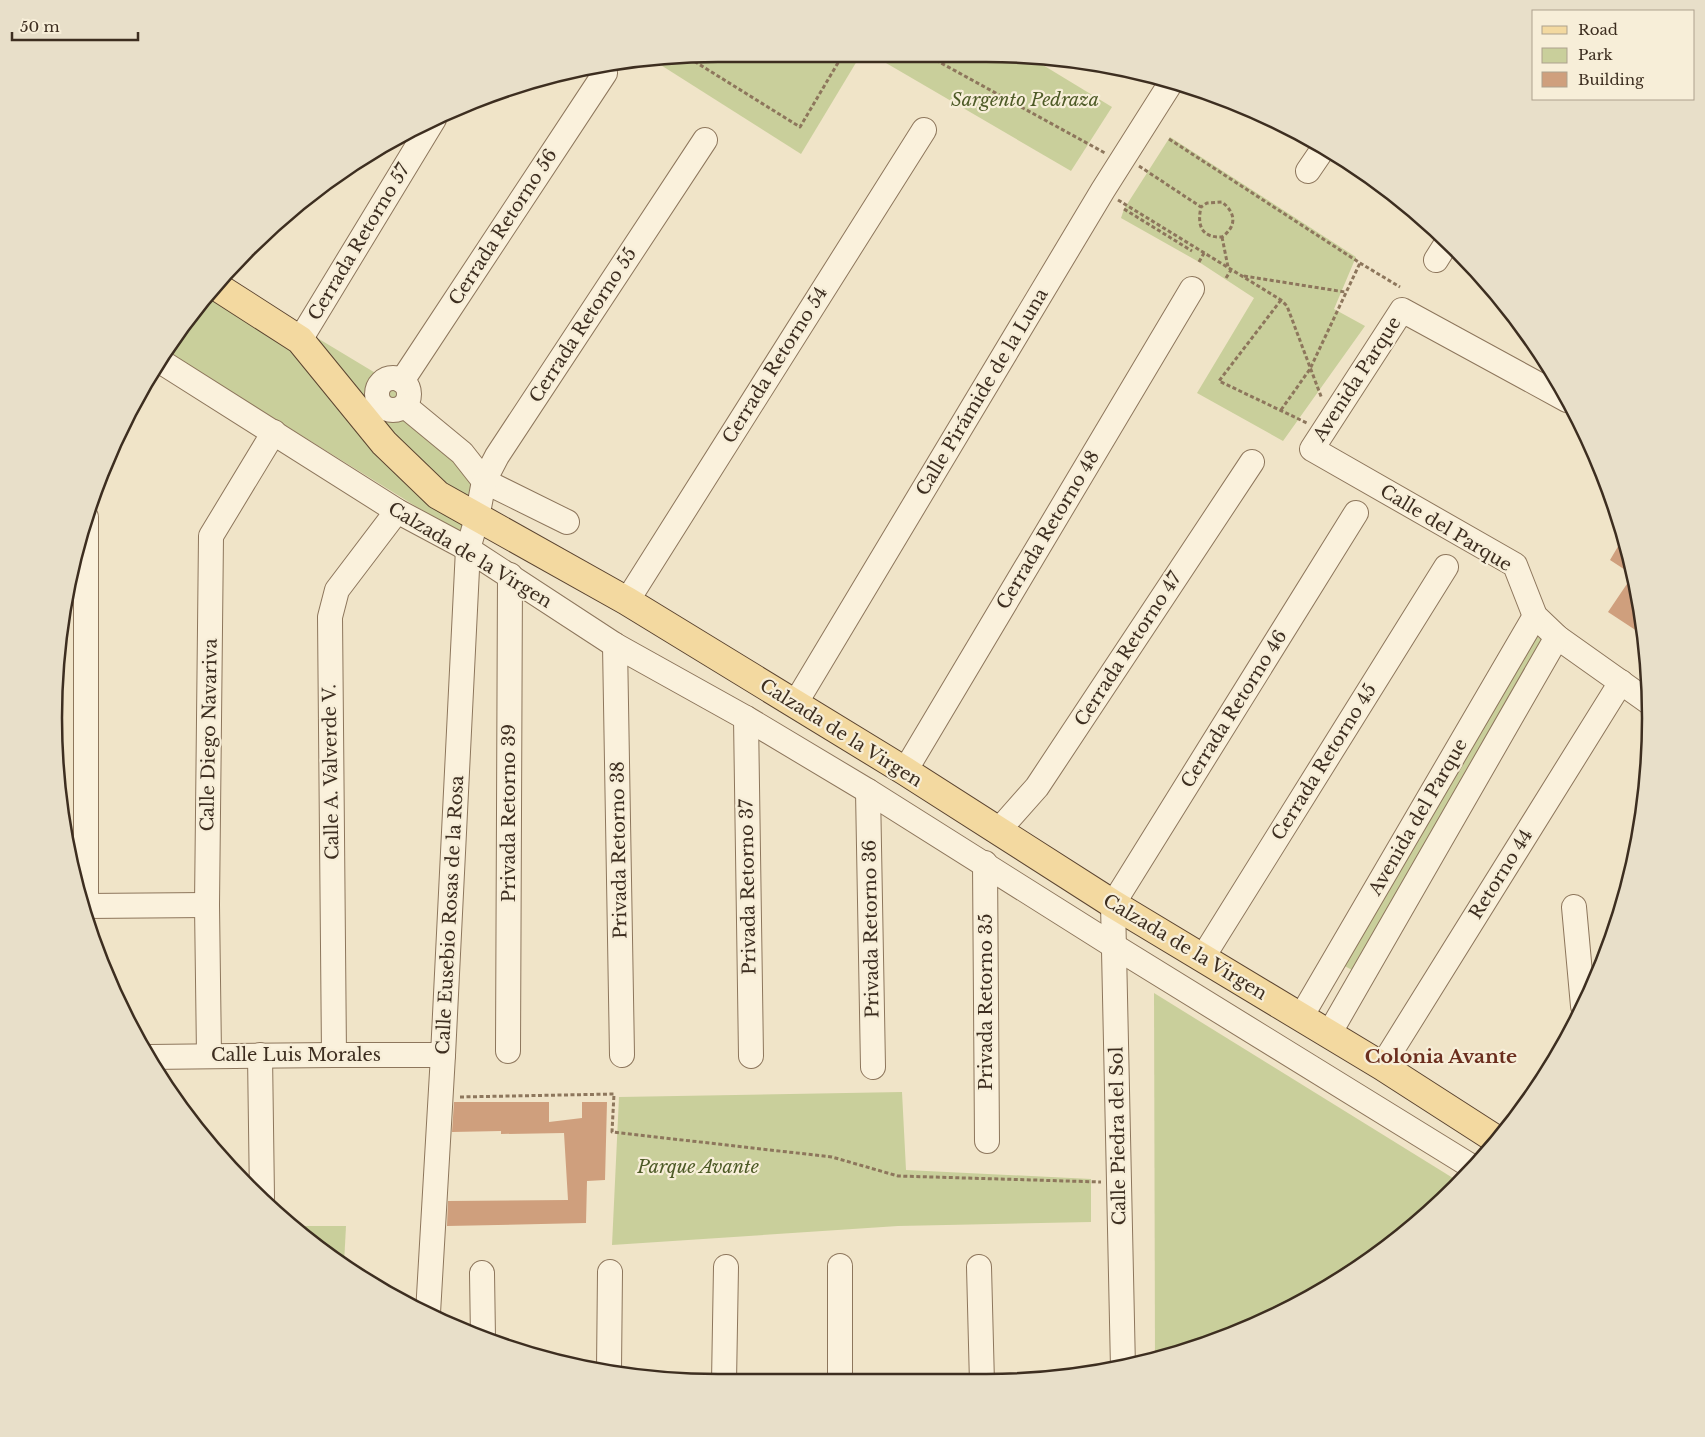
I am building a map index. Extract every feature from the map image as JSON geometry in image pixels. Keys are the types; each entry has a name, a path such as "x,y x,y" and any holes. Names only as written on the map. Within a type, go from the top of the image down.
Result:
{"main road":[{"name":"Calzada de la Virgen","path":"222,290 300,340 384,443 438,495 627,601 905,771 1113,904 1382,1066 1492,1137"}],"street":[{"name":"Cerrada Retorno 56","path":"484,481 462,453 405,406 409,392 407,386 402,381 605,73"},
{"name":"Calle Pirámide de la Luna","path":"795,704 1103,190 1167,88"},
{"name":"Cerrada Retorno 54","path":"627,601 924,130"},
{"name":"Cerrada Retorno 57","path":"300,340 427,131"},
{"name":"Cerrada Retorno 55","path":"477,518 484,481 497,456 705,140"},
{"path":"1308,171 1320,153"},
{"name":"Cerrada Retorno 48","path":"905,771 1192,289"},
{"path":"1401,298 1556,393"},
{"name":"Avenida Parque","path":"1322,433 1401,298"},
{"name":"Calzada de la Virgen","path":"166,365 397,511 468,549 510,575 615,645 746,718 868,790 1114,946 1467,1164"},
{"name":"Calle Diego Navariva","path":"209,1055 208,905 211,536 274,432"},
{"name":"Calle del Parque","path":"1322,433 1515,565 1535,616 1557,637 1641,697"},
{"name":"Cerrada Retorno 47","path":"998,831 1037,787 1252,462"},
{"path":"484,481 567,522"},
{"name":"Calle A. Valverde V.","path":"334,1055 330,617 337,590 397,511"},
{"name":"Cerrada Retorno 46","path":"1113,904 1356,513"},
{"name":"Calle Eusebio Rosas de la Rosa","path":"428,1307 443,1056 468,549 477,518"},
{"path":"86,546 86,891"},
{"name":"Cerrada Retorno 45","path":"1203,957 1446,567"},
{"name":"Privada Retorno 39","path":"508,1051 510,575"},
{"name":"Avenida del Parque","path":"1301,1017 1535,616"},
{"name":"Avenida del Parque","path":"1329,1034 1557,637"},
{"name":"Privada Retorno 38","path":"615,645 622,1055"},
{"name":"Retorno 44","path":"1382,1066 1621,682"},
{"name":"Privada Retorno 37","path":"746,718 751,1056"},
{"name":"Privada Retorno 36","path":"868,790 873,1067"},
{"name":"Privada Retorno 35","path":"985,864 987,1141"},
{"name":"Calle Piedra del Sol","path":"1113,904 1123,1360"},
{"path":"90,905 208,905"},
{"path":"1574,907 1582,994"},
{"name":"Calle Luis Morales","path":"157,1057 209,1055 443,1056"},
{"path":"260,1055 262,1189"},
{"path":"724,1374 726,1266"},
{"path":"840,1266 840,1374"},
{"path":"979,1267 982,1374"},
{"path":"609,1365 610,1272"},
{"path":"482,1273 482,1330"}],"path":[{"path":"697,63 800,127 838,62"},
{"path":"939,62 1122,159 1201,207"},
{"path":"1169,139 1360,263 1401,298"},
{"path":"1103,190 1281,300 1287,306 1310,369 1322,433"},
{"path":"1222,202 1232,213 1234,220 1231,229 1222,237 1214,237 1206,233 1200,227 1201,207 1207,203 1222,202"},
{"path":"1124,209 1192,251"},
{"path":"1168,236 1169,231"},
{"path":"1222,237 1229,268 1226,278"},
{"path":"1199,262 1204,253"},
{"path":"1281,410 1310,369 1360,263"},
{"path":"1240,275 1345,292"},
{"path":"1281,300 1219,381 1281,410 1322,433"},
{"path":"440,1098 614,1094 612,1132 832,1157 898,1176 1119,1183"}],"green space":[{"path":"718,62 856,62 801,154 661,65"},
{"name":"Sargento Pedraza","path":"884,62 986,62 1043,65 1112,107 1071,171"},
{"path":"1170,137 1356,257 1334,309 1365,326 1283,441 1197,393 1254,298 1199,262 1121,218 1124,209"},
{"path":"213,301 293,350 474,527 467,538 172,355"},
{"path":"319,339 397,386 414,428 453,457 478,495 474,507 405,453 316,345"},
{"path":"1534,635 1545,641 1352,970 1341,964"},
{"path":"1154,993 1454,1178 1419,1212 1386,1239 1314,1287 1238,1325 1155,1352"},
{"name":"Parque Avante","path":"902,1092 906,1170 1091,1179 1091,1222 898,1226 612,1245 619,1097"},
{"path":"303,1226 346,1226 344,1257"}],"building":[{"path":"1619,545 1625,570 1610,560"},
{"path":"1628,582 1637,631 1608,612"},
{"path":"454,1102 549,1102 549,1122 582,1118 582,1102 607,1102 605,1180 587,1181 586,1223 447,1226 448,1201 568,1200 564,1133 501,1134 501,1131 452,1132"}],"district":[{"name":"Colonia Avante","path":"1441,1056"}]}
